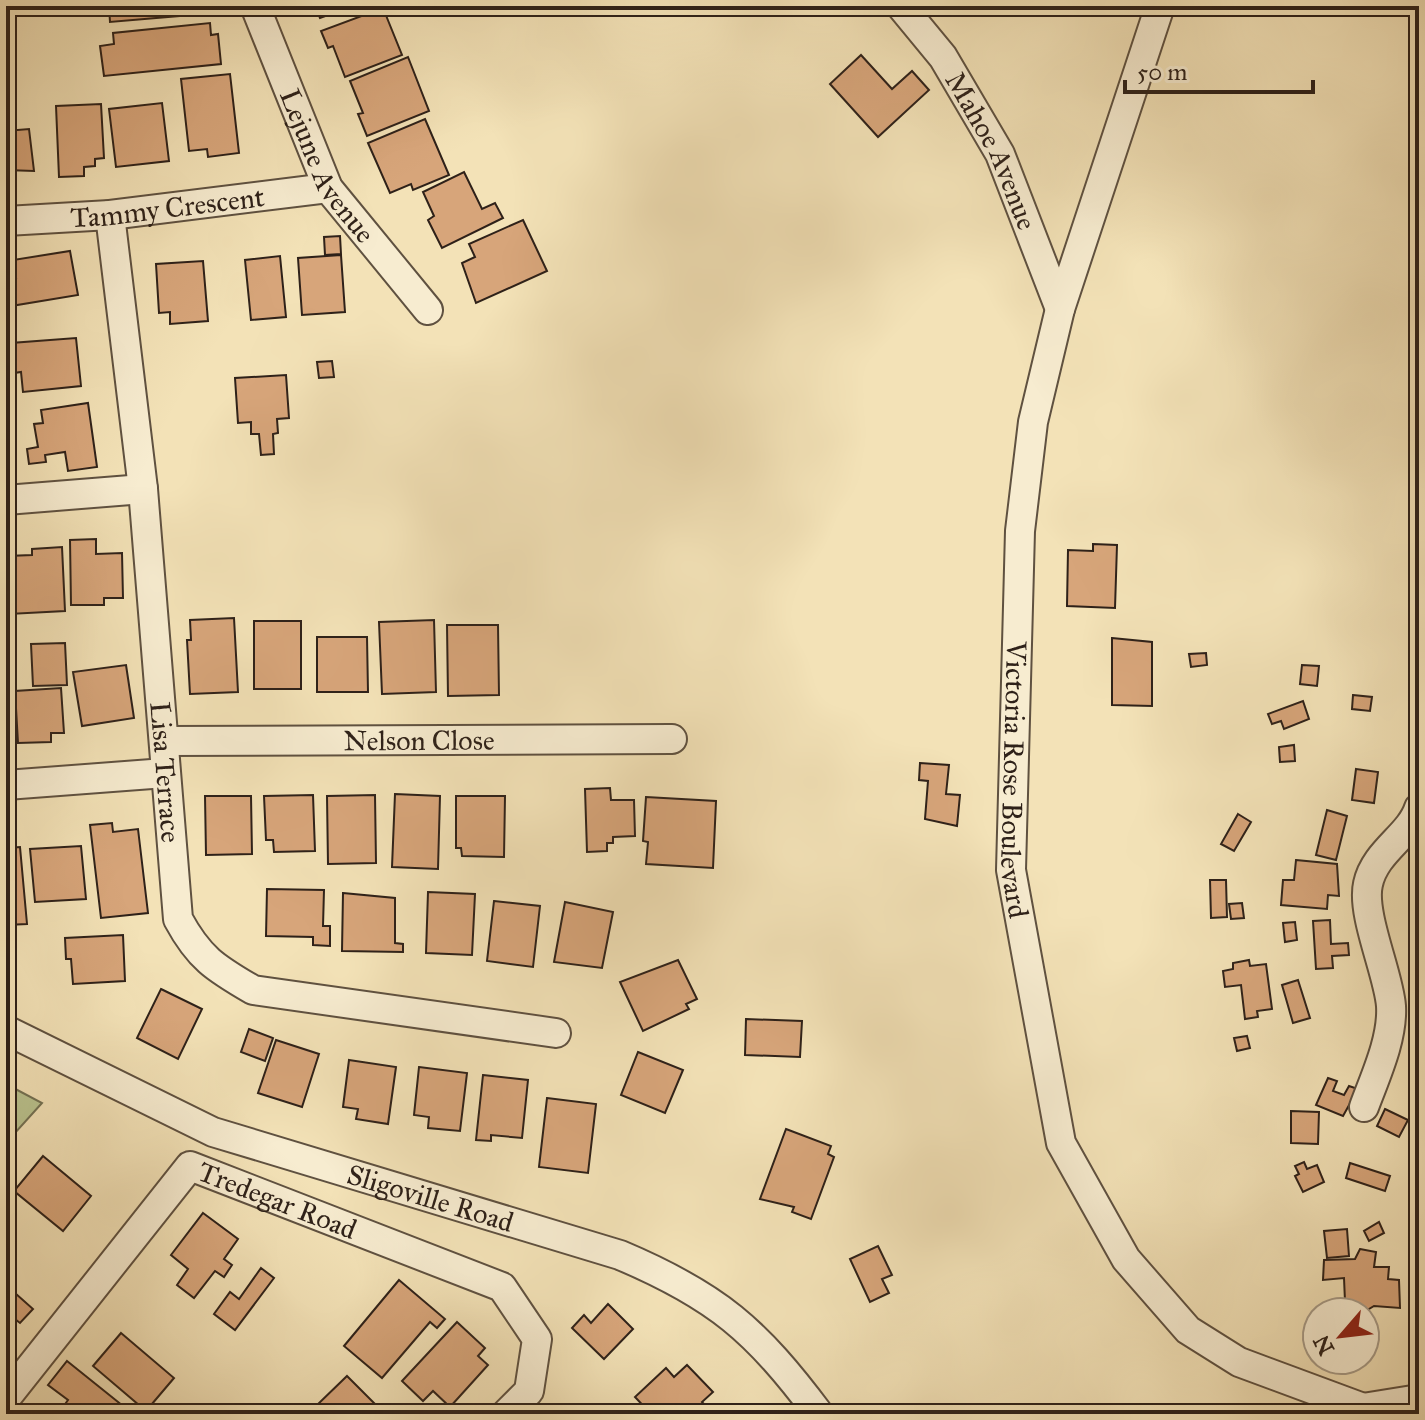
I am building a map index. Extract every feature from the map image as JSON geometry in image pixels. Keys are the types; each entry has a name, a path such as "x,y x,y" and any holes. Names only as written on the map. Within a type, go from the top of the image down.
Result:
{"street":[{"name":"Lejune Avenue","path":"255,6 328,188 428,310"},
{"name":"Mahoe Avenue","path":"901,6 943,57 1000,154 1060,309"},
{"name":"Victoria Rose Boulevard","path":"1160,6 1060,309 1033,422 1020,531 1011,870 1061,1143 1126,1259 1188,1330 1239,1362 1366,1411"},
{"name":"Tammy Crescent","path":"6,221 110,215 328,188"},
{"name":"Lisa Terrace","path":"110,215 143,489 178,919 193,948 219,970 253,990 556,1033"},
{"path":"6,500 143,489"},
{"name":"Nelson Close","path":"165,741 672,739"},
{"path":"6,785 165,773"},
{"path":"1364,1107 1381,1061 1391,1006 1375,943 1367,885 1389,843 1414,822 1419,808"},
{"name":"Sligoville Road","path":"6,1030 213,1132 620,1255 676,1279 729,1313 767,1349 819,1414"},
{"path":"190,1166 213,1132"},
{"name":"Tredegar Road","path":"6,1398 190,1166 502,1287 537,1339 529,1391 506,1414"},
{"path":"1366,1411 1419,1399"}],"green space":[{"path":"6,1084 42,1103 6,1143"}],"building":[{"path":"109,6 178,6 179,16 110,22"},
{"path":"315,6 353,6 320,18"},
{"path":"383,8 402,55 345,77 333,46 328,48 321,31"},
{"path":"210,23 211,35 218,34 221,64 104,76 100,46 114,44 113,33"},
{"path":"861,55 892,89 912,71 929,90 878,137 830,84"},
{"path":"408,57 429,111 367,136 358,114 363,113 350,81"},
{"path":"230,74 239,153 208,157 207,149 189,151 181,79"},
{"path":"162,103 169,161 116,167 109,109"},
{"path":"101,104 104,158 95,159 95,166 84,167 84,176 59,177 56,106"},
{"path":"425,119 449,175 413,190 411,184 390,193 368,143"},
{"path":"29,129 34,171 6,170 6,131"},
{"path":"464,172 482,209 495,203 503,218 442,248 428,220 434,216 423,192"},
{"path":"523,220 547,271 476,303 462,263 475,257 469,244"},
{"path":"340,236 341,254 325,255 324,237"},
{"path":"70,251 78,295 11,306 7,279 16,278 13,260"},
{"path":"341,255 345,312 302,315 298,258"},
{"path":"280,256 286,317 251,320 245,260"},
{"path":"203,261 208,321 170,324 170,312 159,313 156,264"},
{"path":"76,338 81,386 23,392 21,372 14,373 11,343"},
{"path":"332,361 334,377 319,378 317,362"},
{"path":"286,375 289,418 277,419 278,433 273,434 274,454 261,455 259,434 251,434 251,422 238,423 235,378"},
{"path":"88,403 97,467 68,471 65,452 45,455 46,462 29,464 27,449 38,447 34,424 43,423 41,410"},
{"path":"96,539 96,554 122,553 123,598 104,598 104,605 71,605 70,540"},
{"path":"1093,544 1117,545 1115,608 1067,606 1068,550 1093,551"},
{"path":"62,547 65,611 9,614 7,556 32,555 32,549"},
{"path":"234,618 238,692 190,694 187,640 191,640 190,620"},
{"path":"434,620 436,692 382,694 379,622"},
{"path":"254,621 301,621 301,689 254,689"},
{"path":"447,625 498,625 499,695 448,696"},
{"path":"317,637 367,637 368,692 317,692"},
{"path":"1112,638 1152,642 1152,706 1112,705"},
{"path":"65,643 67,685 33,686 31,644"},
{"path":"1206,653 1207,665 1191,667 1189,654"},
{"path":"126,665 134,718 82,726 73,672"},
{"path":"1302,665 1319,666 1317,686 1300,684"},
{"path":"61,688 64,733 51,733 51,742 18,743 15,691"},
{"path":"1353,695 1372,697 1370,711 1352,709"},
{"path":"1303,701 1309,719 1284,729 1281,721 1272,724 1268,714"},
{"path":"1294,745 1295,761 1280,762 1279,747"},
{"path":"920,763 949,765 946,794 960,795 957,826 925,819 928,781 919,780"},
{"path":"1356,769 1378,772 1374,803 1352,800"},
{"path":"610,788 611,800 634,800 635,836 613,837 613,843 607,843 607,851 587,852 585,789"},
{"path":"395,794 440,796 438,869 392,867"},
{"path":"313,795 315,851 274,852 273,840 266,840 264,796"},
{"path":"375,795 376,863 328,864 327,796"},
{"path":"205,796 251,796 252,854 206,855"},
{"path":"456,796 505,796 504,857 462,856 461,848 456,848"},
{"path":"646,797 716,801 713,868 646,864 648,842 643,841"},
{"path":"1327,810 1347,816 1336,860 1316,855"},
{"path":"1238,814 1251,822 1234,851 1221,844"},
{"path":"112,823 113,832 138,829 148,913 101,918 90,825"},
{"path":"81,846 86,899 35,902 30,849"},
{"path":"20,847 27,924 6,925 6,848"},
{"path":"1296,860 1337,864 1339,896 1328,895 1327,909 1281,905 1283,880 1294,880"},
{"path":"1210,880 1226,880 1227,917 1211,918"},
{"path":"267,889 324,890 323,926 330,926 330,946 313,945 313,937 266,936"},
{"path":"428,892 475,894 472,955 426,953"},
{"path":"343,893 395,898 395,943 403,944 403,952 342,951"},
{"path":"494,901 540,906 533,967 487,961"},
{"path":"565,902 613,912 602,968 554,962"},
{"path":"1242,903 1244,918 1231,919 1229,904"},
{"path":"1330,920 1331,944 1348,943 1349,955 1332,956 1333,968 1316,969 1313,921"},
{"path":"1295,922 1297,940 1285,942 1283,923"},
{"path":"123,935 125,981 73,984 71,959 66,959 65,938"},
{"path":"678,960 697,999 686,1004 689,1009 643,1031 620,982"},
{"path":"1249,960 1250,966 1266,964 1272,1009 1257,1011 1258,1017 1245,1019 1241,985 1225,987 1223,971 1233,969 1233,963"},
{"path":"1298,980 1310,1018 1293,1023 1282,985"},
{"path":"161,989 202,1009 178,1059 137,1038"},
{"path":"746,1019 802,1021 800,1057 745,1055"},
{"path":"249,1029 273,1038 265,1061 241,1052"},
{"path":"1247,1036 1250,1048 1237,1051 1234,1038"},
{"path":"276,1040 319,1054 302,1107 258,1093"},
{"path":"638,1052 683,1070 665,1113 621,1095"},
{"path":"349,1060 396,1067 388,1124 356,1119 358,1109 343,1107"},
{"path":"419,1067 467,1073 460,1131 428,1128 429,1117 414,1115"},
{"path":"483,1075 528,1080 522,1138 491,1135 491,1141 476,1140"},
{"path":"1328,1078 1337,1081 1333,1091 1344,1095 1349,1086 1358,1089 1343,1116 1316,1105"},
{"path":"547,1098 596,1104 588,1173 539,1167"},
{"path":"1385,1109 1408,1120 1399,1137 1377,1126"},
{"path":"1291,1111 1319,1112 1318,1144 1291,1143"},
{"path":"786,1129 831,1146 828,1154 834,1157 811,1219 792,1212 794,1207 760,1199"},
{"path":"43,1156 91,1196 63,1231 14,1191"},
{"path":"1304,1162 1307,1169 1317,1165 1324,1182 1303,1192 1295,1176 1299,1174 1295,1166"},
{"path":"1350,1163 1390,1176 1385,1191 1346,1178"},
{"path":"203,1213 238,1239 224,1259 232,1265 224,1277 215,1271 194,1298 177,1285 188,1269 171,1255"},
{"path":"1379,1222 1384,1233 1369,1241 1364,1231"},
{"path":"1347,1229 1349,1256 1327,1258 1324,1231"},
{"path":"878,1246 892,1275 882,1279 889,1293 870,1302 850,1259"},
{"path":"1360,1249 1376,1252 1374,1267 1389,1267 1388,1279 1399,1280 1400,1308 1381,1307 1381,1296 1345,1296 1344,1278 1323,1280 1324,1260 1355,1259"},
{"path":"261,1268 274,1278 235,1330 214,1314 230,1292 239,1299"},
{"path":"399,1280 445,1319 437,1328 430,1322 382,1378 344,1346"},
{"path":"6,1285 33,1309 20,1323 11,1316 6,1322"},
{"path":"608,1304 633,1329 604,1359 572,1328 584,1315 591,1323"},
{"path":"457,1322 485,1348 478,1356 488,1365 450,1407 433,1391 423,1401 402,1381"},
{"path":"121,1333 174,1378 146,1411 93,1366"},
{"path":"67,1361 133,1414 58,1414 68,1400 48,1385"},
{"path":"687,1365 713,1392 702,1402 713,1414 651,1414 635,1397 666,1368 674,1377"},
{"path":"347,1376 385,1414 324,1414 316,1406"}]}
